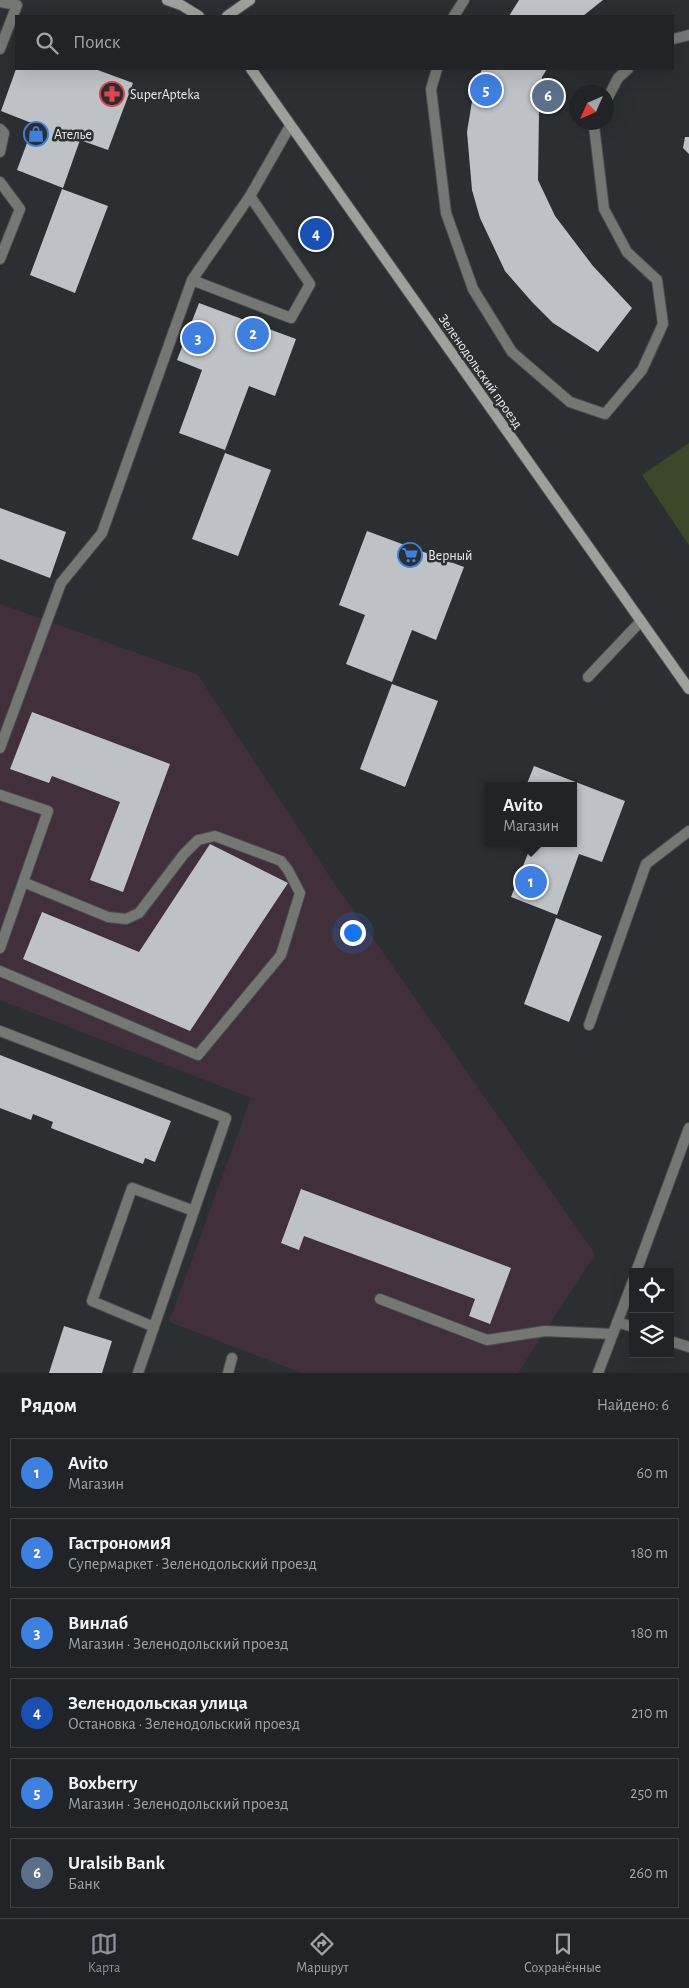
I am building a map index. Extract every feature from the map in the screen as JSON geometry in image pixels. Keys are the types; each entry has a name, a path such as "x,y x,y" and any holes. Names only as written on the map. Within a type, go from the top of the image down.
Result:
{"street":[{"path":"167,0 181,5 197,15"},
{"path":"228,15 250,0"},
{"name":"Зеленодольский проезд","path":"252,70 689,689"}],"lane":[{"path":"455,15 464,0"},
{"path":"0,2 17,5 0,49"},
{"path":"674,39 689,35"},
{"path":"437,70 431,89 446,213 473,289 512,352 570,402 605,414 642,370 663,324 657,280 628,252 604,209 594,130"},
{"path":"614,86 618,78 627,70"},
{"path":"0,748 61,583 102,533 192,280 250,196 290,126"},
{"path":"0,129 4,132 0,152"},
{"path":"0,182 20,210 0,259"},
{"path":"192,280 291,318 310,284 250,196"},
{"path":"588,677 641,621"},
{"path":"0,795 48,811 0,948"},
{"path":"589,1025 646,864 689,831"},
{"path":"0,971 198,1055 281,955 300,893 288,870 280,861 215,836 198,840 184,854 139,913 126,919 108,917 24,882"},
{"path":"0,1030 226,1118 138,1373"},
{"path":"637,1268 689,1128"},
{"path":"154,1327 92,1301 132,1188 194,1211"},
{"path":"598,1373 629,1291"},
{"path":"380,1299 487,1340 545,1331 613,1334"},
{"path":"617,1322 629,1326"},
{"path":"674,1342 689,1347"},
{"path":"228,1373 232,1358"}],"shaded area":[{"path":"0,604 198,675 334,883 595,1254 518,1373 302,1373 169,1322 251,1098 0,1000"}],"green space":[{"path":"689,443 689,545 642,475"}],"building":[{"path":"519,0 603,0 584,15 510,15"},
{"path":"16,70 98,70 133,83 108,150 80,140 63,188 17,170 34,124 1,111"},
{"path":"482,70 546,70 542,77 539,112 538,180 555,216 593,266 632,308 598,352 553,323 532,302 505,271 480,218 472,190 467,132 474,89"},
{"path":"685,137 689,137 689,154 683,148"},
{"path":"62,189 108,206 75,293 30,275"},
{"path":"199,303 296,339 275,396 249,386 225,450 179,433 202,370 177,360"},
{"path":"225,453 271,470 238,556 192,539"},
{"path":"0,508 66,532 50,578 0,559"},
{"path":"367,531 464,567 436,640 412,630 392,682 346,664 365,615 339,605"},
{"path":"392,684 438,701 405,787 360,769"},
{"path":"32,712 170,764 123,892 90,880 120,802 52,776 49,783 10,769"},
{"path":"534,766 576,782 528,782"},
{"path":"577,783 625,801 602,862 579,854 557,915 511,897 530,847 577,847"},
{"path":"210,844 288,883 190,1031 23,959 42,912 139,952"},
{"path":"556,918 602,936 569,1022 524,1004"},
{"path":"0,1055 171,1121 155,1162 145,1158 143,1164 51,1128 53,1122 33,1114 31,1120 0,1108"},
{"path":"301,1189 511,1268 490,1324 469,1316 475,1299 304,1236 299,1250 281,1243"},
{"path":"64,1326 112,1341 102,1373 49,1373"}],"place":[{"name":"Boxberry","path":"486,90"},
{"name":"SuperApteka","path":"112,94"},
{"name":"Uralsib Bank","path":"548,96"},
{"name":"Ателье","path":"36,134"},
{"name":"Зеленодольская улица","path":"316,234"},
{"name":"ГастрономиЯ","path":"253,334"},
{"name":"Винлаб","path":"198,338"},
{"name":"Верный","path":"410,555"},
{"name":"Avito","path":"531,882"}]}
